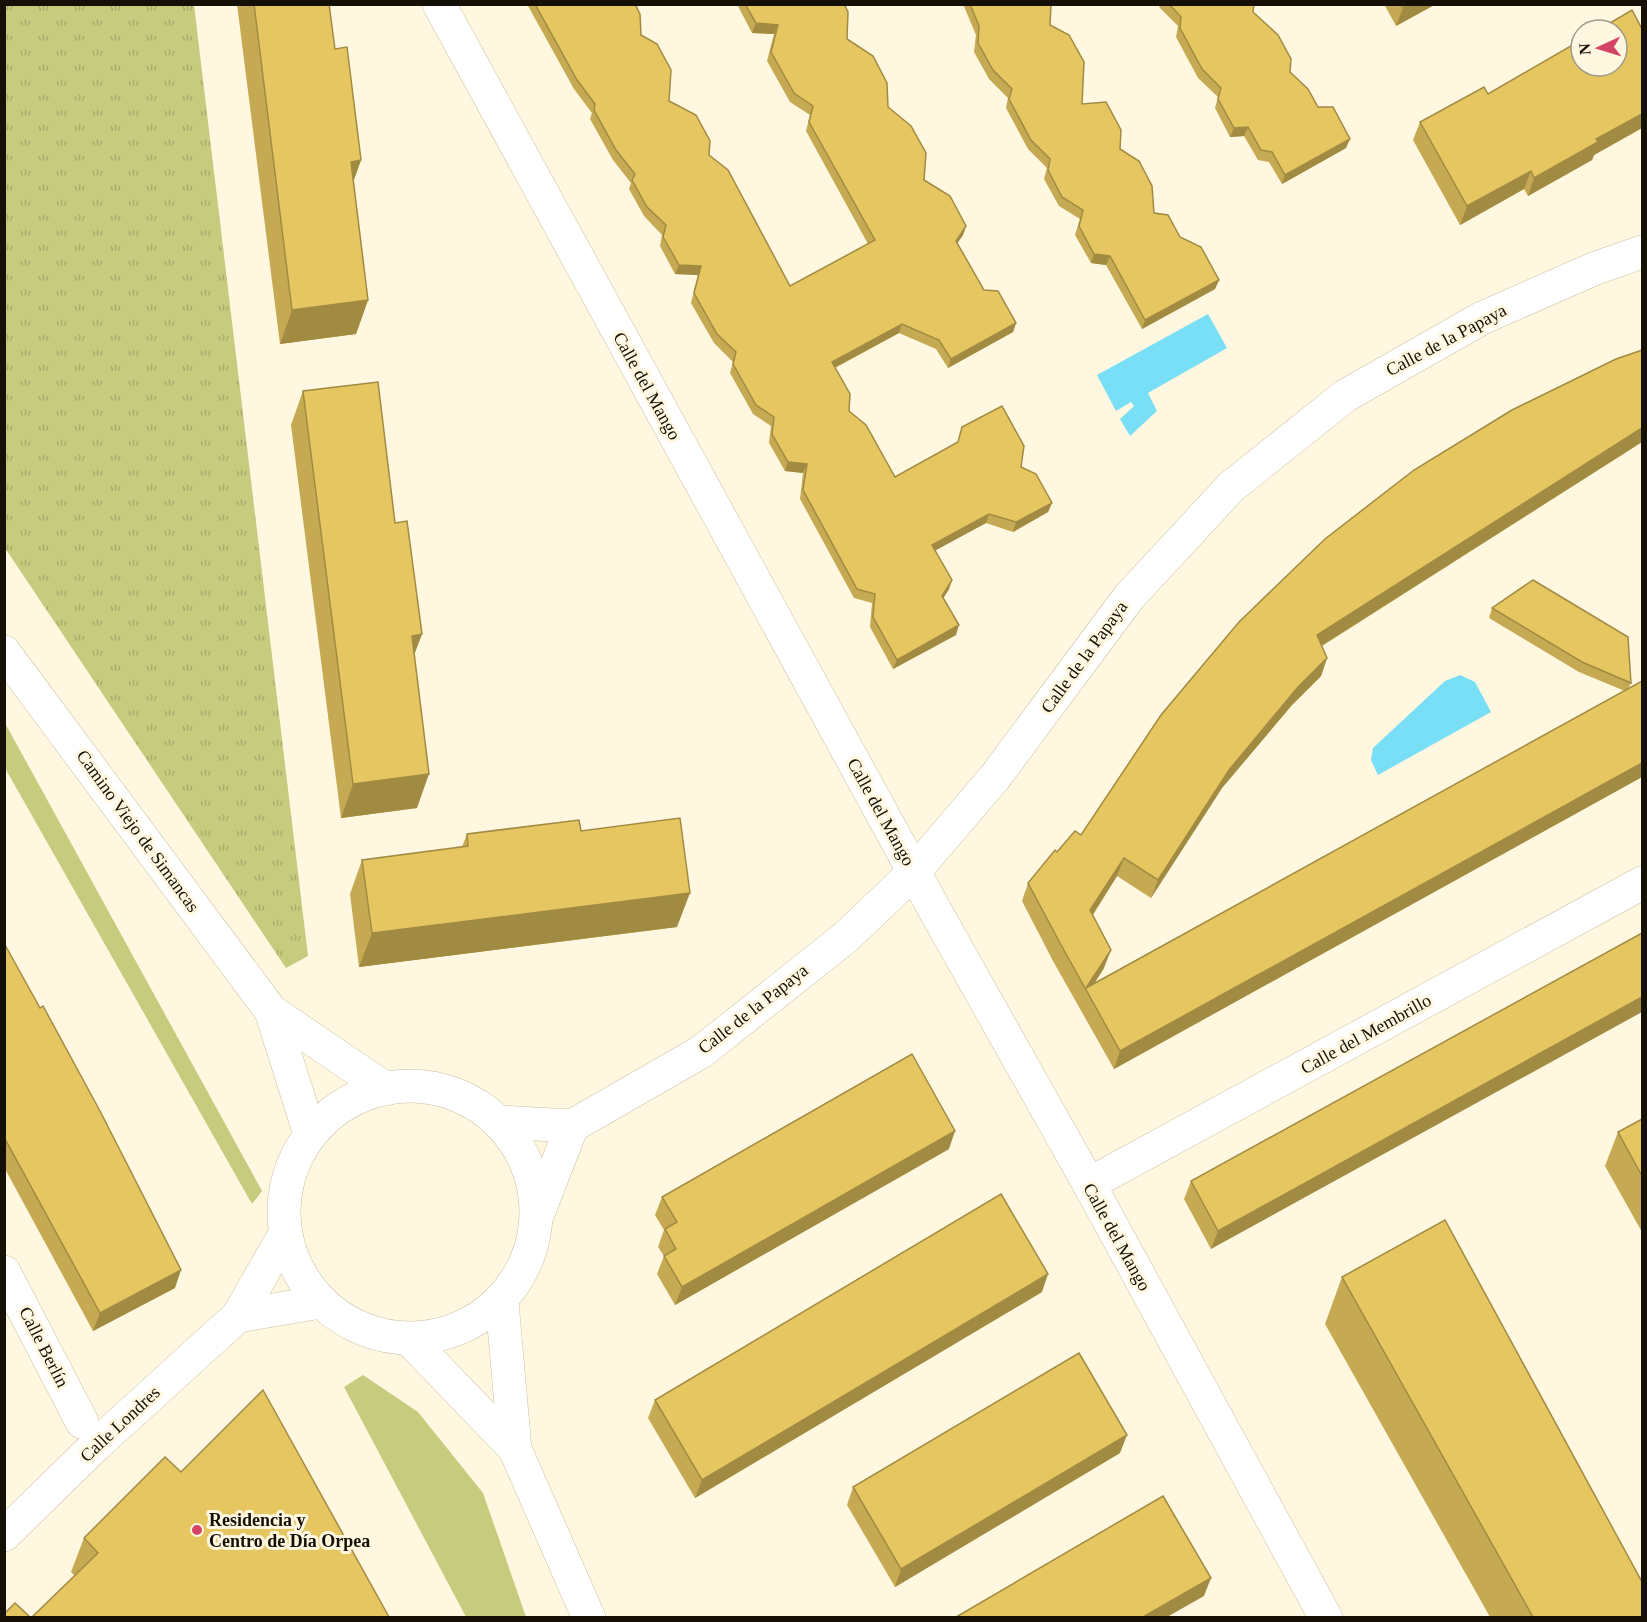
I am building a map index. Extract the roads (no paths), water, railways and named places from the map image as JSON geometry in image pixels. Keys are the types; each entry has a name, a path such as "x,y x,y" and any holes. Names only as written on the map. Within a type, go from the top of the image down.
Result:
{"street":[{"name":"Calle del Mango","path":"439,4 914,872 1089,1184 1326,1617"},
{"name":"Calle de la Papaya","path":"572,1126 701,1052 846,937 914,872 995,777 1129,597 1231,487 1345,396 1482,318 1596,268 1642,252"},
{"name":"Camino Viejo de Simancas","path":"4,651 271,1011 310,1134"},
{"name":"Calle del Membrillo","path":"1089,1184 1642,883"},
{"name":"Camino Viejo de Simancas","path":"271,1011 386,1089"},
{"path":"500,1122 572,1126 537,1216 529,1258 502,1303 474,1320 441,1333 410,1340 382,1337 355,1328 320,1302 297,1270 285,1234 284,1199 295,1158 310,1134 328,1115 354,1100 386,1089 420,1085 447,1090 476,1103 500,1122 520,1148 531,1174 537,1216"},
{"name":"Calle Londres","path":"4,1535 95,1446 238,1316 285,1234"},
{"name":"Calle Berlín","path":"4,1272 82,1422"},
{"path":"238,1316 320,1302"},
{"path":"502,1303 515,1449 589,1617"},
{"path":"410,1340 515,1449"}],"water":[{"path":"1208,314 1227,348 1148,393 1157,411 1130,436 1120,419 1134,406 1131,402 1116,411 1097,375"},
{"path":"1460,675 1475,682 1491,712 1378,775 1371,760 1373,748 1445,681"}],"place":[{"name":"Residencia y Centro de Día Orpea","path":"197,1530"}]}
